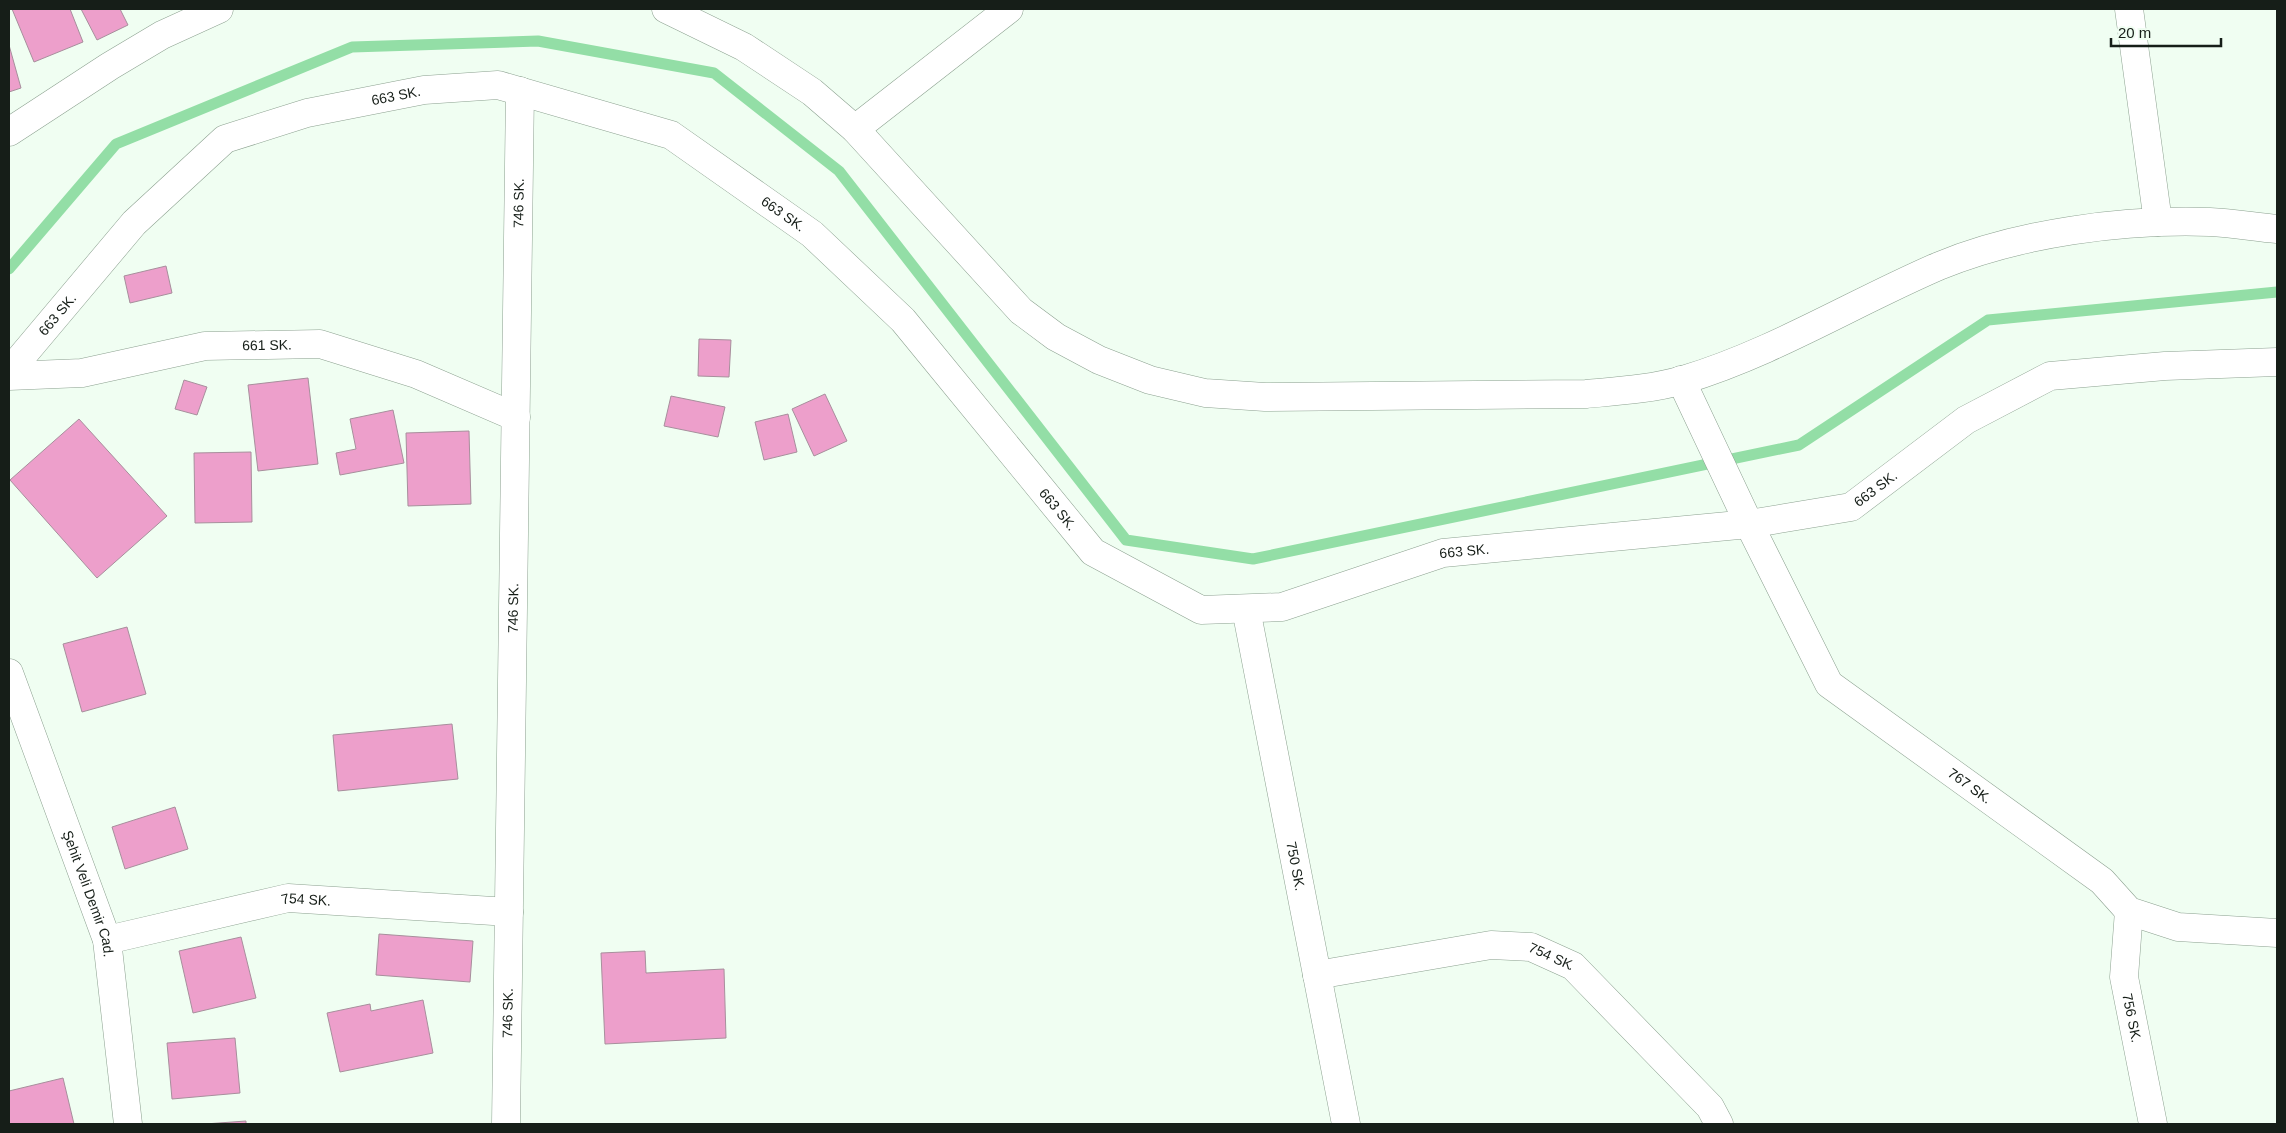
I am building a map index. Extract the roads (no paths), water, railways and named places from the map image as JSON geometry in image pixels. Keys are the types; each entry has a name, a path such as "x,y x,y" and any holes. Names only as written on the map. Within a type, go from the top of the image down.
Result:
{"street":[{"path":"9,132 110,66 162,35 219,9"},
{"path":"666,9 744,47 812,92 855,129 1021,311 1056,337 1099,360 1150,380 1205,393 1265,397 1586,394 1634,390 1682,380 1731,364 1940,266 1980,252 2047,236 2098,227 2158,222 2211,222 2277,229"},
{"path":"855,129 1009,9"},
{"path":"2129,9 2158,222"},
{"name":"663 SK.","path":"12,367 134,223 224,139 307,112 424,90 498,85 671,135 812,234 903,320 1093,552 1201,610 1282,608 1443,553 1851,506 1966,420 2050,376 2165,366 2277,362"},
{"name":"746 SK.","path":"506,1124 520,91"},
{"name":"661 SK.","path":"12,367 82,373 205,346 320,344 416,374 516,417"},
{"name":"767 SK.","path":"1682,380 1745,517 1829,684 2102,881 2129,911 2178,927 2277,933"},
{"name":"750 SK.","path":"1246,609 1346,1124"},
{"name":"Şehit Veli Demir Cad.","path":"9,673 107,940 128,1124"},
{"name":"754 SK.","path":"107,940 288,898 509,912"},
{"name":"756 SK.","path":"2129,911 2124,977 2153,1124"},
{"name":"754 SK.","path":"1317,975 1491,946 1530,948 1573,966 1710,1107 1720,1124"}],"waterway":[{"path":"9,269 116,144 352,47 538,41 714,73 839,171 1126,540 1253,559 1799,445 1988,320 2277,292"}]}
